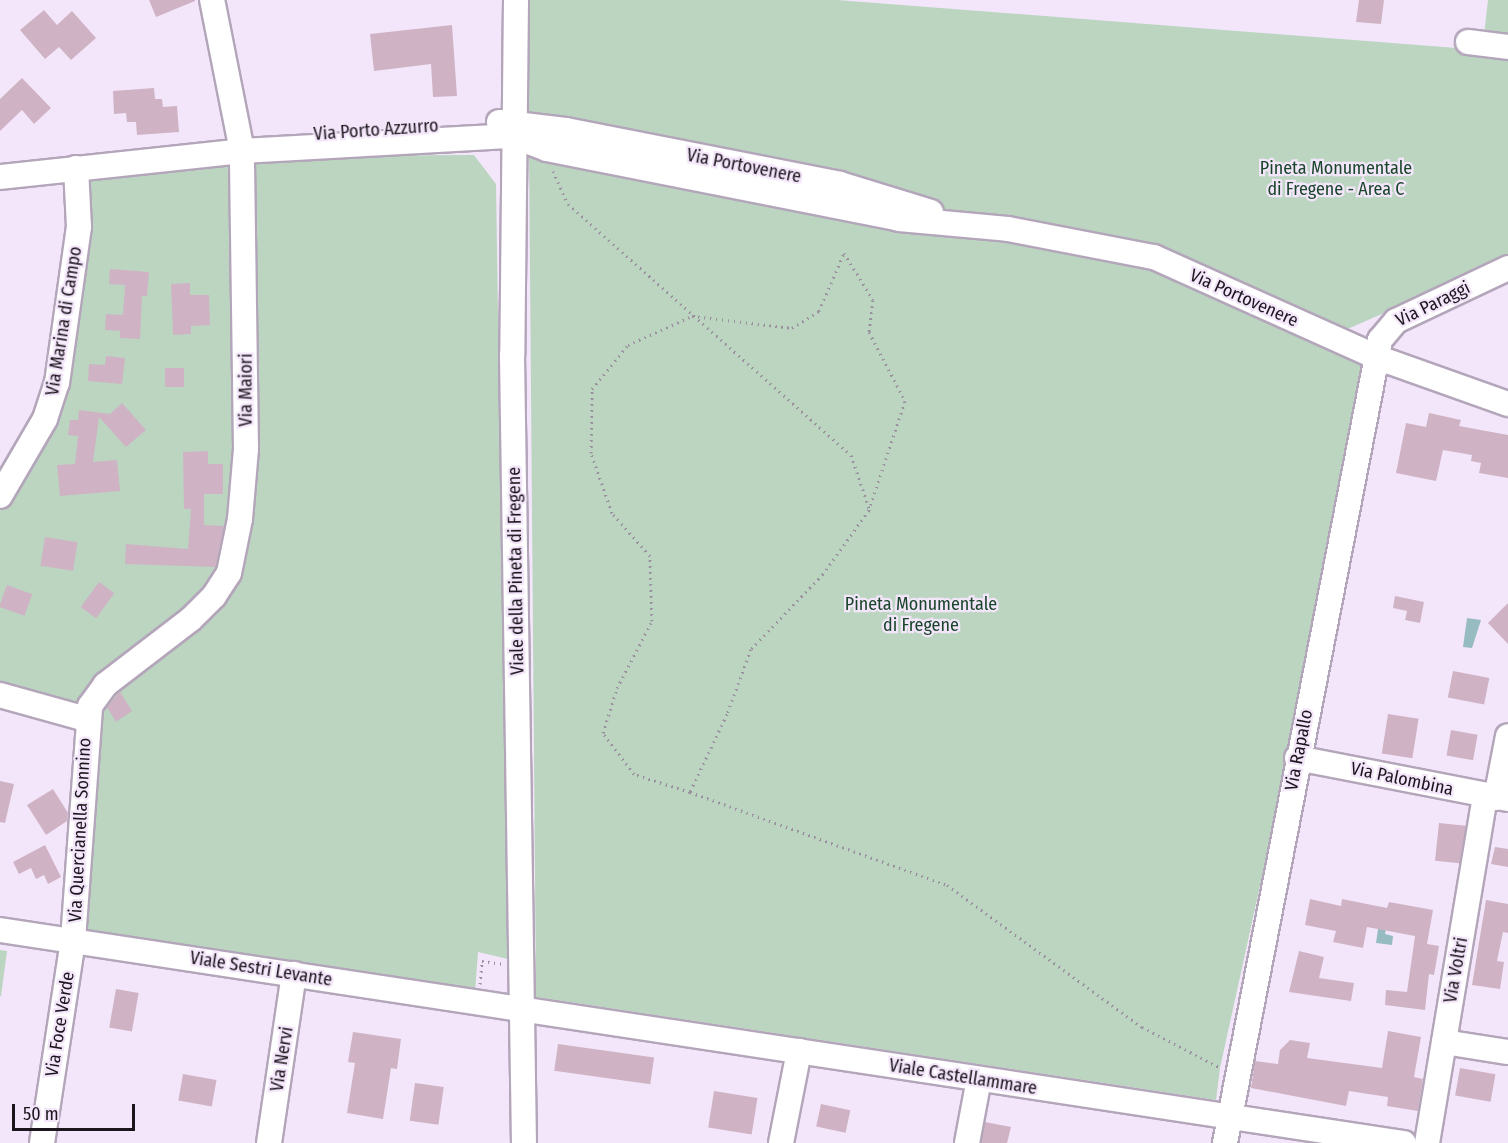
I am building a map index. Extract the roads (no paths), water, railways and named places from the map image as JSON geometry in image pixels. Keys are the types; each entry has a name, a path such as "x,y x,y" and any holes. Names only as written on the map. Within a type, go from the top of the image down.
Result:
{"street":[{"name":"Via Maiori","path":"86,719 93,700 105,685 207,605 221,588 234,558 246,449 242,151 212,0"},
{"name":"Viale della Pineta di Fregene","path":"516,0 512,355 524,1143"},
{"path":"1468,42 1508,47"},
{"name":"Via Porto Azzurro","path":"0,177 242,151 513,129"},
{"name":"Via Portovenere","path":"513,129 547,149 899,219 1083,241 1154,257 1376,357 1508,404"},
{"name":"Via Portovenere","path":"513,129 840,184 971,226"},
{"name":"Via Marina di Campo","path":"0,496 45,419 57,383 79,227 76,168"},
{"name":"Via Paraggi","path":"1376,357 1380,338 1393,323 1508,268"},
{"name":"Via Rapallo","path":"1225,1143 1297,758 1376,357"},
{"path":"0,695 86,719"},
{"name":"Via Quercianella Sonnino","path":"74,940 86,719"},
{"name":"Via Voltri","path":"1427,1143 1444,1042 1508,736"},
{"name":"Via Palombina","path":"1297,758 1496,798"},
{"name":"Viale Sestri Levante","path":"0,930 294,974 523,1012"},
{"name":"Via Foce Verde","path":"42,1143 74,940"},
{"name":"Via Nervi","path":"269,1143 294,974"},
{"name":"Viale Castellammare","path":"523,1012 799,1051 1404,1143"},
{"path":"1444,1042 1508,1052"},
{"path":"781,1143 799,1051"},
{"path":"967,1143 979,1079"}],"park label":[{"name":"Pineta Monumentale di Fregene - Area C","path":"1336,180"},
{"name":"Pineta Monumentale di Fregene","path":"921,615"}]}
